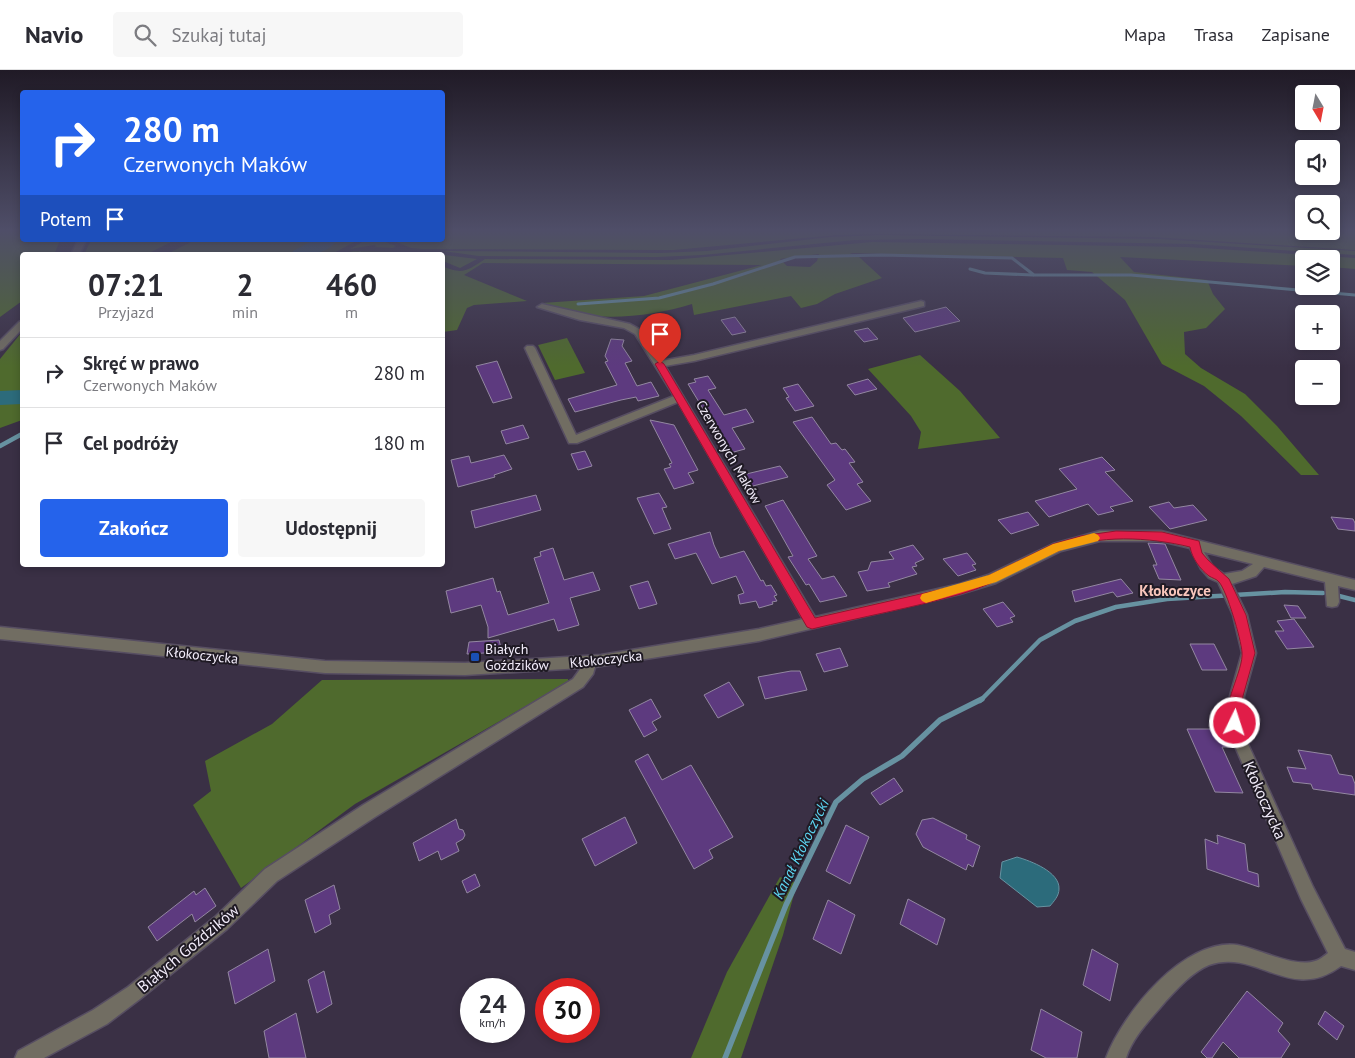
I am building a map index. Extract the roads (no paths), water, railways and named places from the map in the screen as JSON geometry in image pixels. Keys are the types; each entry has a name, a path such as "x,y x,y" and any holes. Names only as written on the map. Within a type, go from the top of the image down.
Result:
{"street":[{"path":"660,364 694,358 921,304"},
{"name":"Czerwonych Maków","path":"542,307 580,318 627,326 634,329 660,364 680,397 812,624"},
{"path":"0,347 20,326"},
{"path":"530,348 574,440 680,397"},
{"name":"Kłokoczycka","path":"0,633 325,667 465,669 630,658 812,624 960,589 992,579 1056,547 1100,536 1162,536 1355,585"},
{"name":"Kłokoczycka","path":"1195,544 1197,554 1229,591 1242,624 1249,653 1237,696 1235,723 1241,744 1303,884 1347,959"},
{"path":"1229,591 1236,578 1257,570 1260,562"},
{"path":"1331,579 1332,602"},
{"name":"Białych Goździków","path":"24,1058 100,1017 134,993 222,924 271,875 369,811 578,683 588,670 589,661"},
{"path":"1116,1058 1119,1048 1163,991 1196,963 1212,955 1235,954 1291,969 1313,971 1347,959"}],"water":[{"path":"1017,857 1044,868 1055,877 1059,892 1050,906 1037,907 1000,878 1002,862"}],"waterway":[{"path":"578,304 659,298 740,275"},
{"path":"1132,275 1355,295"},
{"path":"0,398 20,397"},
{"path":"0,446 20,435"},
{"name":"Kanał Kłokoczycki","path":"982,699 1040,640 1075,621 1116,607 1167,599 1285,592 1323,593"},
{"name":"Kanał Kłokoczycki","path":"1339,596 1355,600"},
{"name":"Kanał Kłokoczycki","path":"725,1058 786,905 836,802 863,779 902,756 940,720 982,699"}],"place":[{"name":"Białych Goździków","path":"475,657"}],"district":[{"name":"Kłokoczyce","path":"1175,591"}]}
